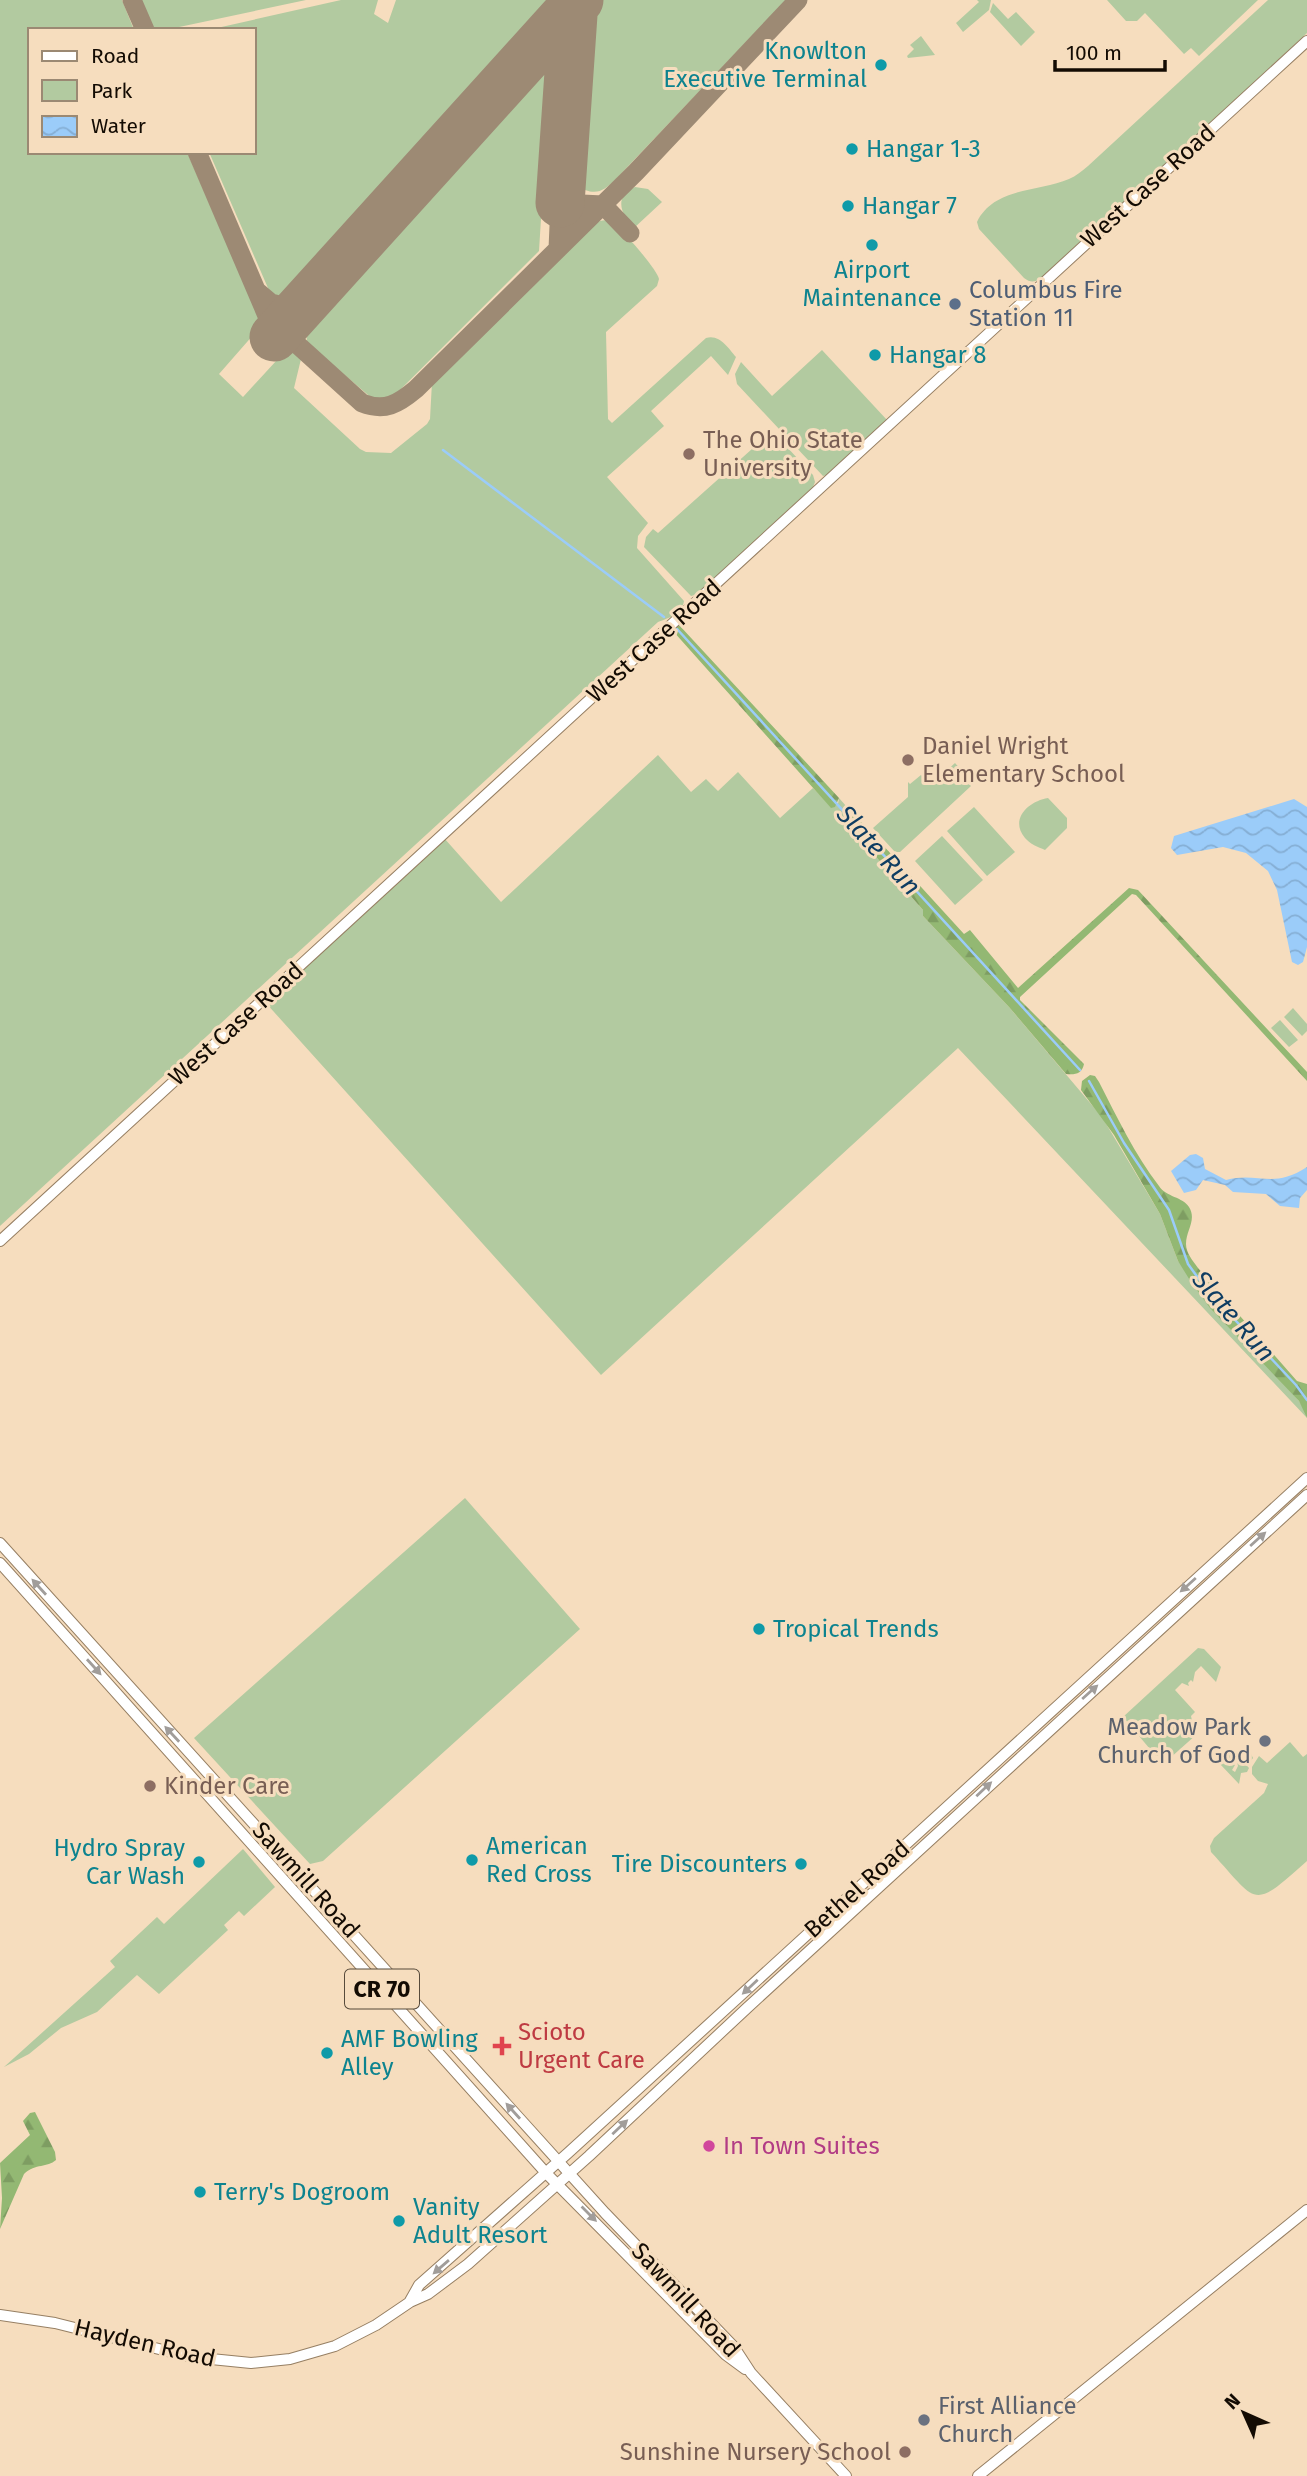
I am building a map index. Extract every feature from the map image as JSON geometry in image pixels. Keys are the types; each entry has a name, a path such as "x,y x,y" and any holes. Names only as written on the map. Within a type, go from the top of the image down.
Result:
{"main road":[{"name":"West Case Road","path":"0,1241 1307,41"},
{"name":"Bethel Road","path":"410,2302 419,2285 546,2173 1307,1478"},
{"name":"Bethel Road","path":"290,2359 351,2339 410,2302 428,2294 468,2263 1307,1495"},
{"name":"Sawmill Road","path":"0,1544 558,2161 734,2347 751,2373 846,2476"},
{"name":"Sawmill Road","path":"0,1563 546,2173 726,2355 751,2373"},
{"path":"978,2476 1307,2210"},
{"name":"Hayden Road","path":"0,2315 55,2323 208,2360 251,2363 290,2359"}],"green space":[{"path":"0,0 122,0 133,28 28,28 28,154 188,154 262,325 219,374 243,397 288,348 301,359 294,388 360,449 366,452 391,453 430,419 432,382 595,223 604,220 612,222 623,232 646,258 659,279 657,286 606,332 608,419 612,423 706,338 720,340 736,357 728,375 711,356 651,411 664,426 607,477 648,523 638,536 637,548 684,601 681,609 658,622 0,1226"},
{"path":"141,0 306,0 174,28 153,28"},
{"path":"341,0 378,0 374,14 388,23 396,0 554,0 289,296 271,295 210,154 256,154 256,28 217,28"},
{"path":"602,0 786,0 615,180 594,192 585,190 578,180 578,174 588,22 593,10"},
{"path":"977,0 991,0 989,10 963,32 956,23 979,2"},
{"path":"1107,0 1258,0 1199,56 1191,48 1184,54 1145,13 1137,21 1126,21"},
{"path":"1268,0 1307,0 1307,33 1049,272 1034,281 1024,278 979,229 977,222 985,211 1006,196 1057,183 1079,173"},
{"path":"993,3 1008,19 1016,12 1035,32 1021,46 990,12"},
{"path":"921,36 935,55 908,58 914,49 910,45"},
{"path":"542,68 550,73 539,251 395,395 374,400 307,343 306,326"},
{"path":"635,187 648,189 662,202 634,228 621,206 624,196"},
{"path":"822,350 887,420 823,476 737,384 735,374 741,362 772,396"},
{"path":"772,431 813,475 813,487 698,594 691,596 644,547 646,537 653,529 658,533"},
{"path":"680,626 839,798 835,807 831,808 673,631"},
{"path":"658,755 691,792 706,779 718,791 738,772 780,818 813,788 831,807 838,804 839,798 854,815 850,815 847,824 923,910 923,916 1009,1007 1102,1117 1160,1214 1178,1261 1299,1401 1307,1418 958,1048 601,1375 265,1002 444,838 501,902"},
{"path":"955,763 962,771 961,776 971,786 900,852 895,852 873,828 908,797 908,782 910,784 921,775 932,784"},
{"path":"1048,798 1067,818 1067,828 1045,850 1027,840 1019,824 1028,807"},
{"path":"974,807 1015,852 987,876 947,831"},
{"path":"854,815 870,831 964,934 970,930 1018,988 1129,888 1138,890 1307,1072 1307,1081 1136,895 1132,894 1020,997 1084,1064 1078,1073 1066,1074 1009,1007 923,916 923,910 847,824 846,819"},
{"path":"942,836 983,880 955,905 915,861"},
{"path":"1293,1008 1307,1024 1307,1031 1302,1036 1284,1017"},
{"path":"1280,1020 1298,1040 1289,1047 1271,1028"},
{"path":"1090,1075 1095,1076 1099,1082 1134,1149 1159,1186 1189,1207 1192,1221 1186,1244 1192,1260 1297,1381 1307,1384 1307,1418 1299,1401 1210,1308 1191,1282 1178,1261 1160,1214 1114,1135 1081,1090 1082,1081"},
{"path":"465,1498 580,1629 323,1861 310,1864 194,1738"},
{"path":"1198,1648 1204,1649 1221,1667 1216,1682 1201,1666 1195,1672 1193,1682 1191,1680 1188,1683 1189,1686 1182,1683 1175,1690 1195,1712 1191,1716 1197,1734 1169,1759 1155,1755 1123,1717"},
{"path":"1290,1742 1303,1757 1307,1754 1307,1861 1275,1888 1265,1894 1256,1895 1238,1882 1211,1852 1210,1846 1214,1838 1264,1793 1268,1784 1258,1781 1252,1774 1252,1767 1259,1756 1267,1763"},
{"path":"1242,1749 1253,1758 1250,1762 1242,1754 1239,1757 1249,1768 1247,1772 1241,1773 1239,1784 1220,1764 1230,1754 1230,1762 1235,1765 1232,1770 1235,1772 1238,1766 1236,1757"},
{"path":"243,1849 275,1887 244,1916 239,1911 224,1925 228,1930 159,1994 137,1975 97,2012 61,2028 29,2054 4,2067 115,1967 110,1961 157,1917 164,1924"},
{"path":"35,2112 55,2152 56,2160 24,2174 0,2229 0,2163 30,2135 23,2121 30,2113"}],"water":[{"path":"1294,799 1307,807 1307,947 1303,962 1298,965 1292,962 1277,890 1268,871 1246,853 1223,847 1177,855 1171,848 1174,836"},
{"path":"1196,1154 1203,1158 1205,1169 1226,1180 1247,1177 1274,1179 1295,1174 1307,1167 1307,1190 1300,1198 1299,1208 1280,1206 1266,1194 1233,1192 1225,1185 1203,1180 1196,1190 1184,1193 1171,1171 1190,1155"}],"waterway":[{"name":"Slate Run","path":"443,450 664,617"},
{"name":"Slate Run","path":"677,629 1080,1070"},
{"name":"Slate Run","path":"1089,1081 1124,1143 1169,1210 1188,1264 1206,1289 1307,1400"}],"taxiway":[{"path":"132,0 144,28"},
{"path":"198,154 268,318 362,403 378,407 391,405 416,389 636,172 798,0"},
{"path":"558,249 560,203 603,205 630,233"},
{"path":"258,292 271,303 298,310"}],"runway":[{"path":"560,203 574,0"},
{"path":"274,337 579,0"}],"place":[{"name":"Knowlton Executive Terminal","path":"881,65"},
{"name":"Hangar 1-3","path":"852,149"},
{"name":"Hangar 7","path":"848,206"},
{"name":"Airport Maintenance","path":"872,245"},
{"name":"Columbus Fire Station 11","path":"955,304"},
{"name":"Hangar 8","path":"875,355"},
{"name":"The Ohio State University","path":"689,454"},
{"name":"Daniel Wright Elementary School","path":"908,760"},
{"name":"Tropical Trends","path":"759,1629"},
{"name":"Meadow Park Church of God","path":"1265,1741"},
{"name":"Kinder Care","path":"150,1786"},
{"name":"American Red Cross","path":"472,1860"},
{"name":"Hydro Spray Car Wash","path":"199,1862"},
{"name":"Tire Discounters","path":"801,1864"},
{"name":"Scioto Urgent Care","path":"502,2046"},
{"name":"AMF Bowling Alley","path":"327,2053"},
{"name":"In Town Suites","path":"709,2146"},
{"name":"Terry's Dogroom","path":"200,2192"},
{"name":"Vanity Adult Resort","path":"399,2221"},
{"name":"First Alliance Church","path":"924,2420"},
{"name":"Sunshine Nursery School","path":"905,2452"}]}
